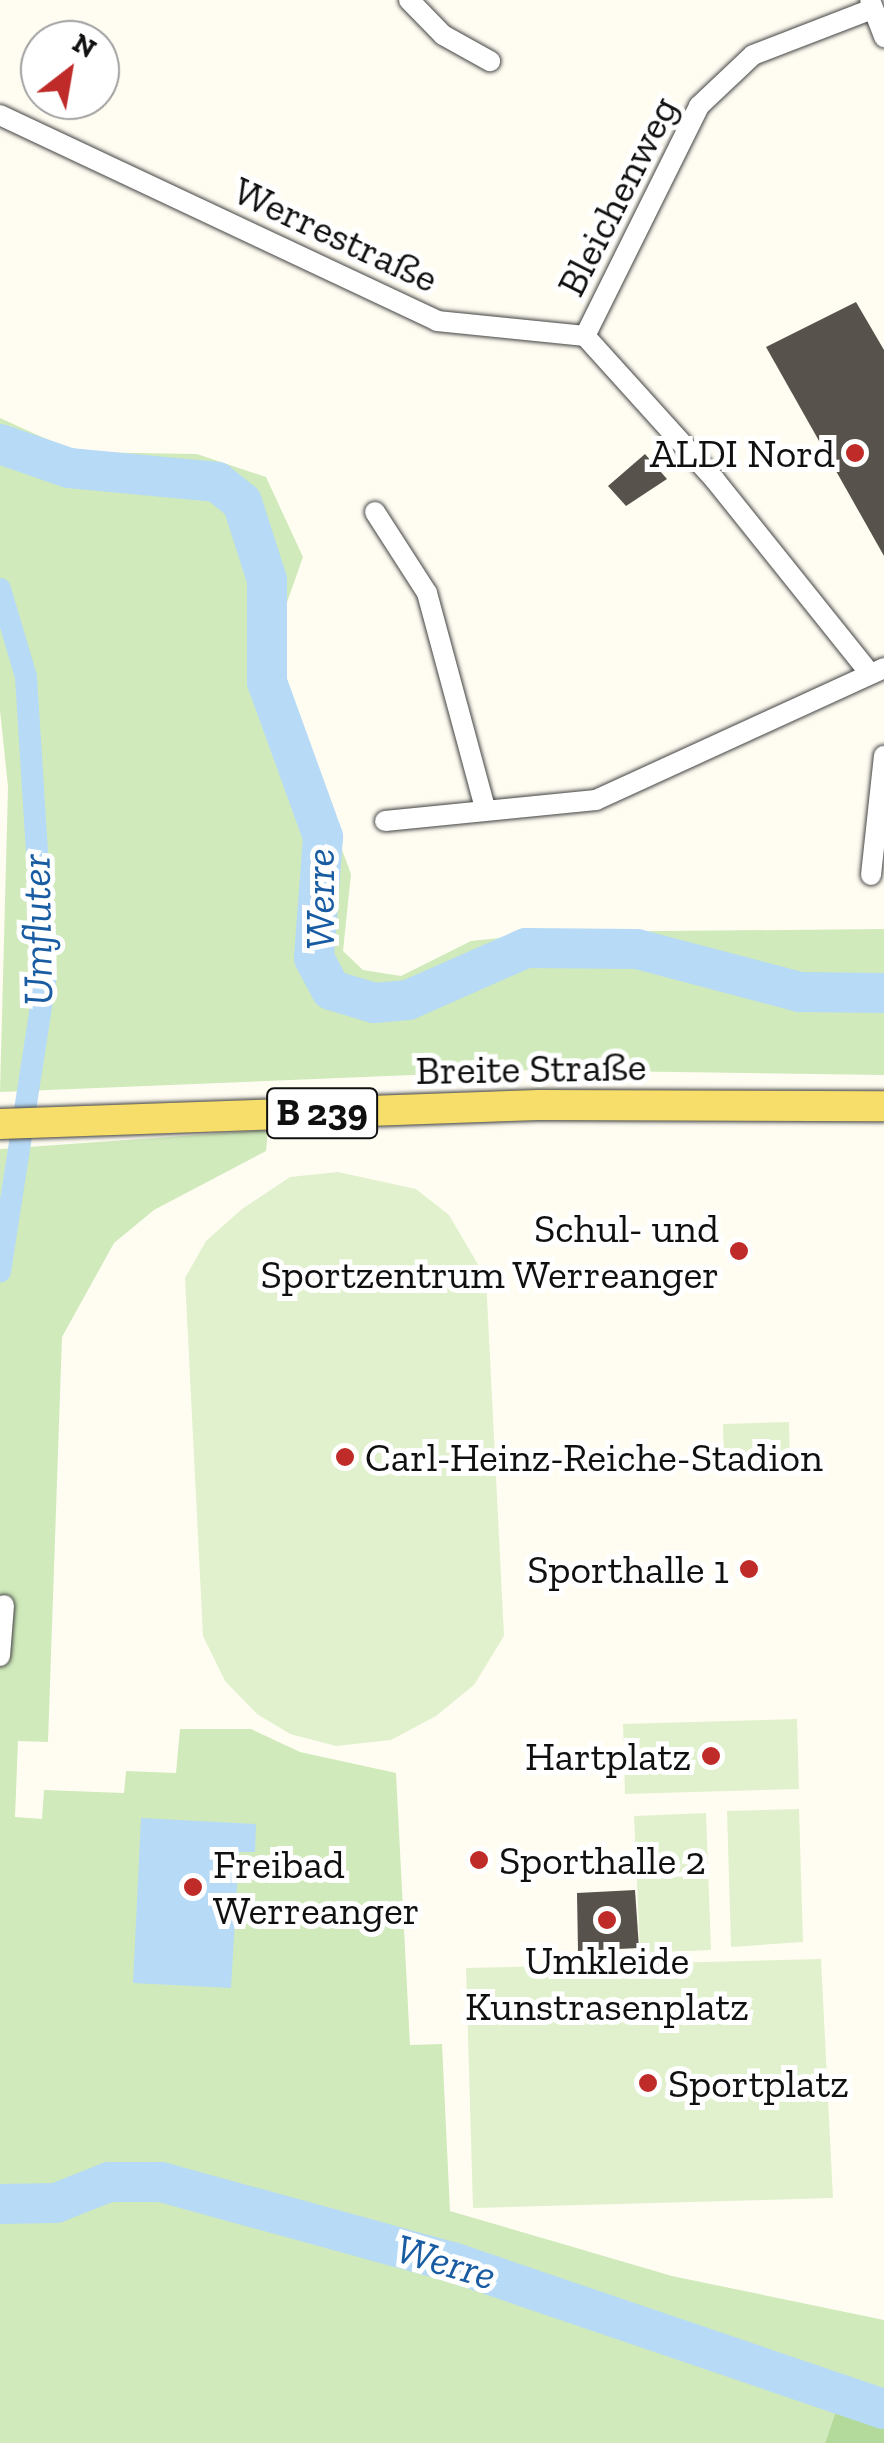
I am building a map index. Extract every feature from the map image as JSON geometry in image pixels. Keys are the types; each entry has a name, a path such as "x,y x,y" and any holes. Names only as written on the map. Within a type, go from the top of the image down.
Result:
{"main road":[{"name":"Breite Straße","path":"0,1124 539,1105 884,1106"}],"street":[{"path":"409,0 443,35 490,61"},
{"path":"871,4 884,37"},
{"name":"Bleichenweg","path":"585,336 699,106 754,55 871,4"},
{"name":"Werrestraße","path":"0,115 437,321 585,336"},
{"path":"384,821 596,800 875,669 715,480 585,336"},
{"path":"375,512 427,594 485,808"},
{"path":"871,875 884,756"},
{"path":"0,1656 4,1605"}],"green space":[{"path":"0,418 75,452 197,454 266,477 303,557 286,605 280,683 351,874 343,951 363,970 401,976 471,941 560,932 884,929 884,1075 534,1070 0,1092 8,787 0,710"},
{"path":"268,1130 266,1151 154,1210 114,1243 62,1337 48,1742 18,1741 15,1817 42,1819 44,1790 124,1793 126,1771 176,1773 180,1729 251,1729 300,1752 396,1773 410,2045 442,2044 450,2211 672,2276 884,2320 884,2419 838,2405 825,2443 0,2443 0,1149"},
{"name":"Carl-Heinz-Reiche-Stadion","path":"338,1172 416,1189 449,1215 486,1278 504,1636 474,1685 436,1716 391,1740 336,1746 290,1734 257,1714 225,1681 203,1636 185,1278 206,1241 242,1209 290,1177"},
{"path":"789,1422 790,1465 724,1467 723,1424"},
{"name":"Hartplatz","path":"797,1719 799,1789 625,1794 623,1724"},
{"name":"Hartplatz","path":"799,1809 803,1942 731,1947 727,1811"},
{"name":"Hartplatz","path":"706,1813 711,1950 640,1953 634,1816"},
{"name":"Sportplatz","path":"821,1959 833,2198 473,2208 466,1968"},
{"path":"838,2405 884,2419 884,2443 825,2443"}],"water":[{"path":"141,1818 256,1824 255,1852 239,1852 231,1988 133,1983"}],"building":[{"name":"ALDI Nord","path":"856,302 884,350 884,556 766,347"},
{"path":"645,454 667,479 626,506 608,486"},
{"name":"Umkleide Kunstrasenplatz","path":"635,1890 639,1948 578,1951 577,1893"}],"waterway":[{"name":"Werre","path":"0,444 69,468 217,482 242,502 267,580 267,682 323,837 314,958 331,990 374,1003 408,1000 526,948 637,949 800,992 884,993"},
{"name":"Umfluter","path":"0,589 26,677 45,981 0,1272"},
{"name":"Werre","path":"0,2204 56,2203 109,2182 161,2182 452,2262 884,2409"}],"place":[{"name":"ALDI Nord","path":"855,453"},
{"name":"Schul- und Sportzentrum Werreanger","path":"739,1251"},
{"name":"Carl-Heinz-Reiche-Stadion","path":"345,1457"},
{"name":"Sporthalle 1","path":"749,1569"},
{"name":"Hartplatz","path":"711,1756"},
{"name":"Sporthalle 2","path":"479,1860"},
{"name":"Freibad Werreanger","path":"193,1887"},
{"name":"Umkleide Kunstrasenplatz","path":"607,1920"},
{"name":"Sportplatz","path":"648,2083"}]}
